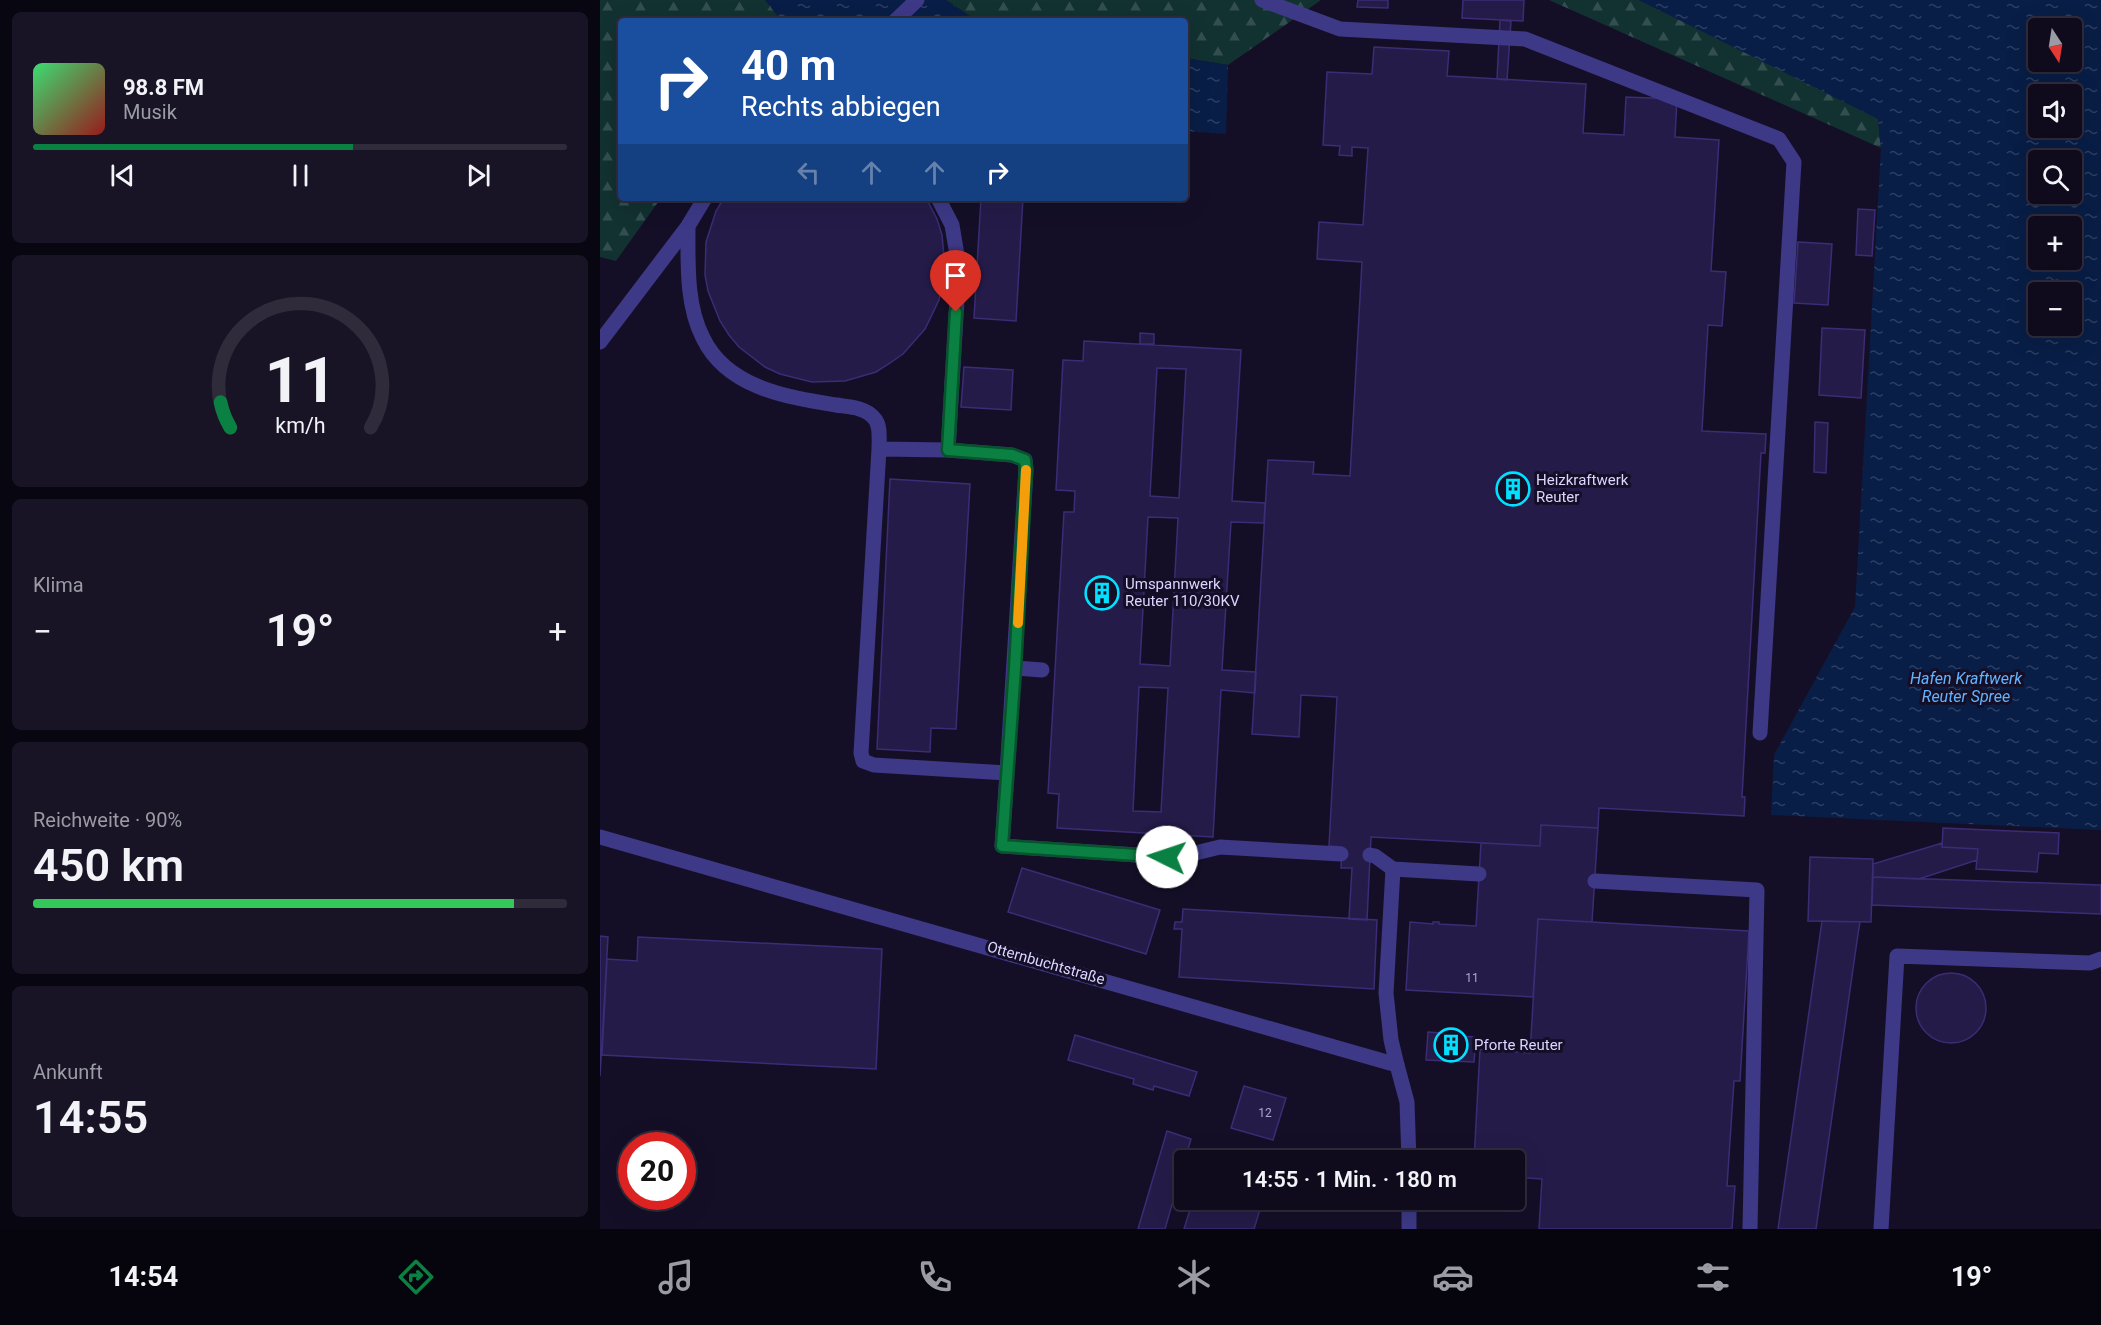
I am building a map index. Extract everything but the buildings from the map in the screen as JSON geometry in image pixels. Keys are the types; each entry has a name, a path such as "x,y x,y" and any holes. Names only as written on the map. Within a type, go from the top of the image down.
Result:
{"street":[{"path":"898,18 917,0"},
{"path":"1262,0 1340,29 1525,39 1779,139 1794,162 1760,733"},
{"path":"600,342 688,226 703,201"},
{"path":"940,201 952,225 959,267 948,450"},
{"path":"688,226 688,260 692,301 703,339 724,368 753,384 793,398 864,410 875,418 879,430 861,753 863,761 874,765 1007,773"},
{"path":"879,448 1012,455 1025,460 1015,668 1002,846 1173,857 1220,847 1341,854"},
{"path":"1015,668 1042,670"},
{"name":"Otternbuchtstraße","path":"600,837 954,936 1397,1065"},
{"path":"1370,855 1393,869 1479,874"},
{"path":"1393,869 1386,993 1391,1040 1407,1102 1409,1150"},
{"path":"1594,881 1757,890 1750,1229"},
{"path":"1881,1229 1897,956 2090,963 2101,959"},
{"path":"1409,1210 1409,1229"}],"green space":[{"path":"600,0 765,0 780,18 618,18 618,201 659,201 616,261 600,257"},
{"path":"946,0 1321,0 1228,65 1188,58 1188,18 973,18"},
{"path":"1549,0 1639,0 1878,118 1881,148"}],"water":[{"path":"765,0 946,0 973,18 780,18"},
{"name":"Hafen Kraftwerk Reuter Spree","path":"1639,0 2101,0 2101,830 1771,815 1774,755 1855,607 1881,148 1878,119"},
{"path":"1188,58 1228,65 1226,134 1188,131"}],"slow traffic":[{"path":"1018,623 1026,470"}],"place":[{"name":"Heizkraftwerk Reuter","path":"1513,489"},
{"name":"Umspannwerk Reuter 110/30KV","path":"1102,593"},
{"name":"Pforte Reuter","path":"1451,1045"}],"route":[{"path":"956,312 948,450 1012,455 1025,460 1026,469 1002,846 1167,857"}]}
